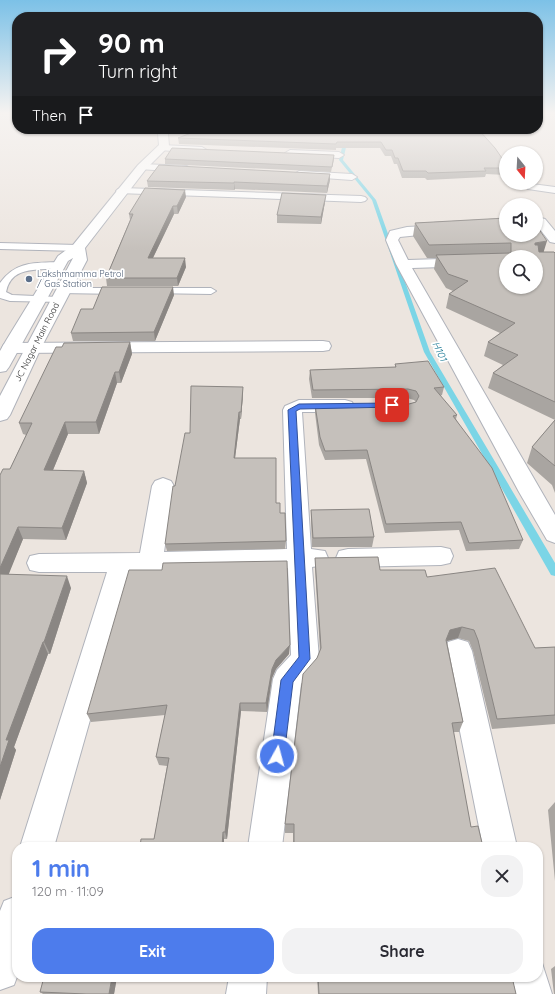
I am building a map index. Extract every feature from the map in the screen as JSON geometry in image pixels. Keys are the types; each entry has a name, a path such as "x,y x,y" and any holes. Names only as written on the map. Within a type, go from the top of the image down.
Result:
{"street":[{"path":"78,248 148,158"},
{"path":"142,167 197,170"},
{"path":"290,174 352,177"},
{"path":"543,189 555,190"},
{"path":"122,191 361,199"},
{"path":"543,223 555,222"},
{"path":"453,228 407,231 395,234 392,240 403,264 555,534"},
{"path":"543,228 555,239"},
{"name":"JC Nagar Main Road","path":"0,367 59,265 63,259 78,248 80,260 33,348 0,415"},
{"path":"403,264 499,261"},
{"path":"10,348 323,346"},
{"path":"266,842 287,680 305,659 292,410 299,406 360,406"},
{"path":"39,842 163,486"},
{"path":"39,563 136,563 441,556"},
{"path":"458,651 499,842"},
{"path":"0,971 12,931"},
{"path":"246,994 247,982"},
{"path":"529,982 532,994"}],"lane":[{"path":"0,246 78,248"},
{"path":"59,265 36,266 21,269 10,275 1,289 1,294 10,298 39,300 61,296 139,291 211,291"}],"building":[{"path":"165,158 333,158 332,167"},
{"path":"398,158 499,158 499,168 484,168 486,171 428,173 426,171 403,171"},
{"path":"159,165 330,174 327,186 234,182 147,181"},
{"path":"145,188 185,190 177,206 173,206 148,258 185,258 177,278 106,278 133,214 129,214"},
{"path":"282,193 326,195 321,217 277,215"},
{"path":"499,218 499,242 541,242 535,243 535,245 538,245 539,250 511,250 511,243 429,245 415,223"},
{"path":"543,235 547,241 543,242"},
{"path":"543,252 555,253 555,402 493,373 518,355 488,342 515,323 449,294 468,281 448,274 436,255 499,253 499,294 543,294"},
{"path":"102,287 173,287 154,332 71,333 81,309 93,309"},
{"path":"130,342 119,372 115,372 96,422 65,422 44,470 84,471 62,528 18,527 0,568 0,475 3,469 10,469 32,423 19,423 56,347 62,347 64,343"},
{"path":"428,361 444,387 434,388 457,415 453,416 492,468 523,540 469,543 461,522 386,524 367,450 325,451 320,437 315,405 409,404 416,402 419,396 416,391 408,389 313,390 310,370 396,367 395,364"},
{"path":"191,386 243,387 234,458 276,458 276,503 280,503 280,513 285,513 286,541 165,544 173,486 175,486 185,433 190,433"},
{"path":"555,420 555,466 532,447"},
{"path":"369,509 374,537 313,538 311,510"},
{"path":"378,557 380,570 425,570 427,577 495,568 535,648 555,647 555,715 497,719 478,640 474,630 462,627 450,630 446,640 463,722 452,723 471,827 478,826 482,842 294,842 294,824 285,824 303,674 317,658 321,648 315,558"},
{"path":"287,561 290,645 276,660 272,669 266,703 240,703 225,832 223,832 222,842 141,842 141,839 154,839 169,758 156,757 167,705 87,714 129,570 162,570 163,563"},
{"path":"0,574 67,576 44,642 6,740 9,740 0,767"},
{"path":"43,982 111,982 109,994 40,992"},
{"path":"318,982 513,982 516,994 319,994"}],"waterway":[{"name":"H101","path":"341,158 341,160 374,200 427,352 555,572"}],"place":[{"name":"Lakshmamma Petrol / Gas Station","path":"29,279"}],"route":[{"path":"277,756 287,680 305,659 292,410 299,406 392,405"}]}
